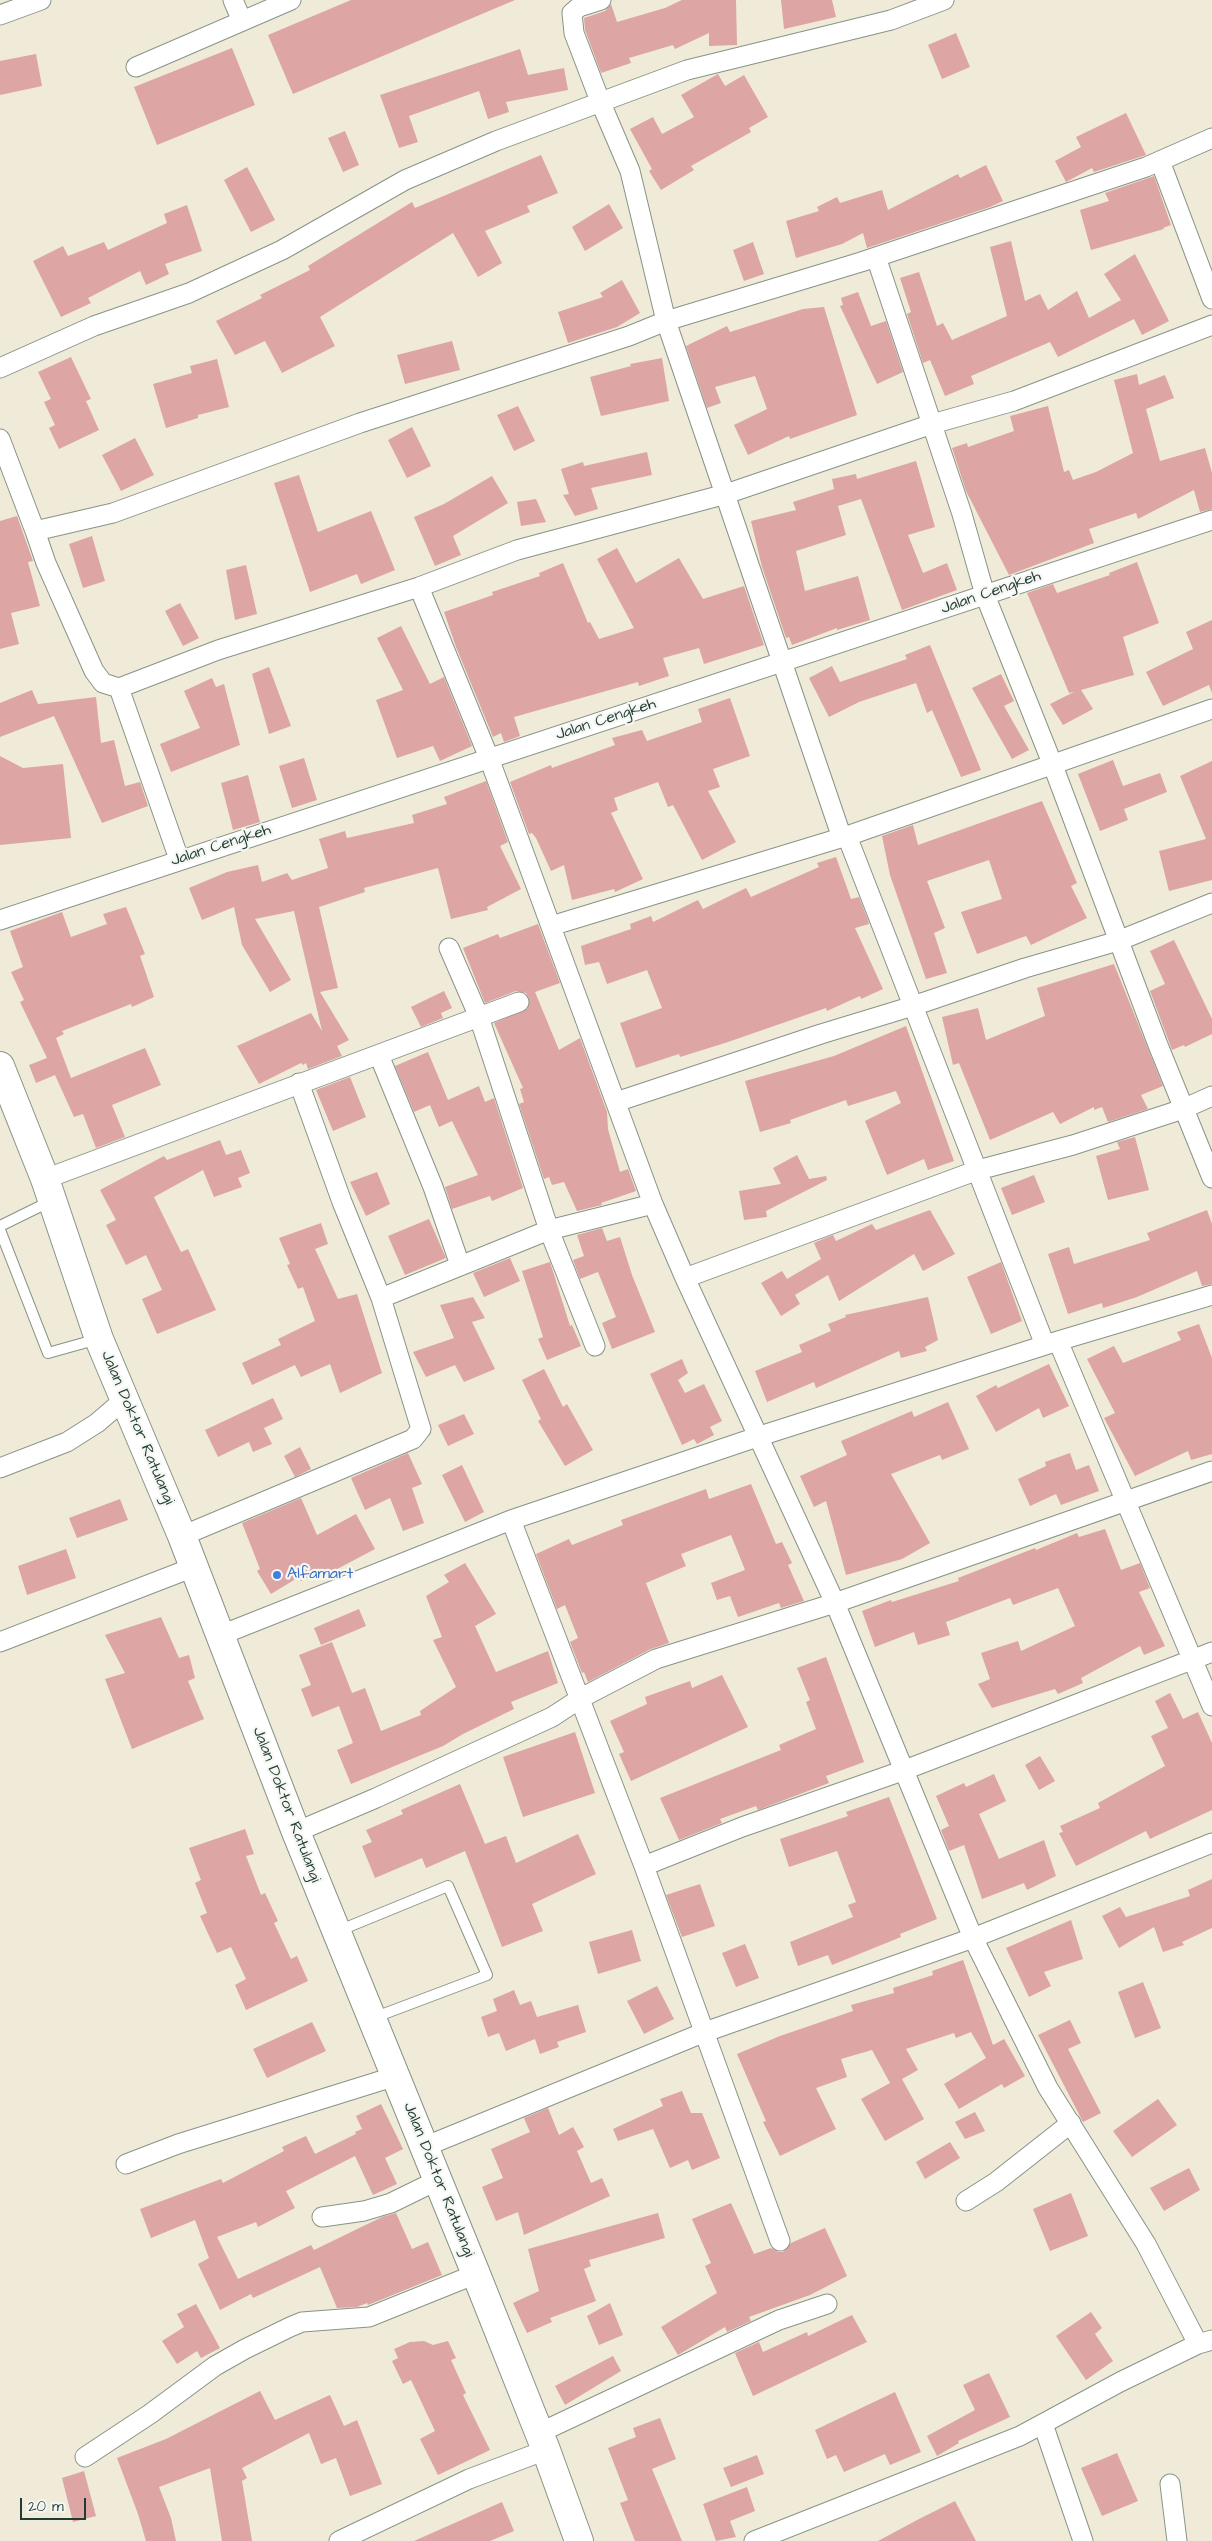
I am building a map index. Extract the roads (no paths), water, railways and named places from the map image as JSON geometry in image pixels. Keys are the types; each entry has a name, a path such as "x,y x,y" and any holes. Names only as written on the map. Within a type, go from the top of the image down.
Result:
{"highway":[{"name":"Jalan Doktor Ratulangi","path":"3,1082 48,1190 99,1339 182,1536 296,1832 543,2441 579,2541"}],"street":[{"path":"0,15 41,0"},
{"path":"233,0 242,21"},
{"path":"136,67 291,0"},
{"path":"601,0 580,7 572,12 574,33 630,171 666,321 782,662 845,837 978,1170 1051,1343 1124,1502 1212,1706"},
{"path":"0,368 94,326 189,293 282,250 405,180 496,141 687,70 891,20 944,0"},
{"path":"35,531 113,512 360,423 629,336 666,321 876,257 1160,161 1212,138"},
{"path":"1160,161 1212,299"},
{"path":"876,257 962,514 985,595 1052,763 1183,1109 1212,1178"},
{"path":"0,439 46,563 94,671 103,682 119,688 209,653 419,587 517,550 726,494 932,424 1023,398 1212,326"},
{"name":"Jalan Cengkeh","path":"0,920 1212,520"},
{"path":"419,587 489,758 653,1204 685,1278 760,1436 835,1603 902,1771 973,1938 1048,2088 1205,2342 1120,2382 1020,2436 754,2541"},
{"path":"119,688 178,860"},
{"path":"551,926 845,837 1052,763 1212,709"},
{"path":"616,1102 1025,968 1118,941 1212,903"},
{"path":"449,948 479,1017 549,1230 596,1346"},
{"path":"48,1190 299,1083 519,1002"},
{"path":"379,1055 433,1187 460,1265"},
{"path":"182,1536 413,1439 422,1429 380,1298 342,1202 299,1083"},
{"path":"685,1278 978,1170 1073,1145 1183,1109 1212,1096"},
{"path":"380,1298 549,1230 653,1204"},
{"path":"221,1635 511,1520 760,1436 1051,1343 1212,1295"},
{"path":"0,1468 67,1442 97,1423 125,1399"},
{"path":"296,1832 376,1798 552,1716 581,1698 656,1659 835,1603 1212,1471"},
{"path":"511,1520 581,1698 706,2032 780,2241"},
{"path":"0,1642 194,1567"},
{"path":"644,1866 742,1827 902,1771 1192,1658 1212,1652"},
{"path":"424,2147 706,2032 973,1938 1212,1843"},
{"path":"126,2164 178,2144 396,2076"},
{"path":"966,2201 1003,2176 1071,2123"},
{"path":"322,2217 364,2211 391,2203 438,2180"},
{"path":"85,2457 150,2414 215,2366 290,2327 302,2322 369,2317 476,2274"},
{"path":"339,2541 469,2479 779,2320 828,2304"},
{"path":"1043,2424 1083,2541"},
{"path":"1170,2484 1176,2541"}],"lane":[{"path":"48,1190 0,1228 48,1353 99,1339"},
{"path":"336,1931 448,1886 487,1976 372,2018"}],"place":[{"name":"Alfamart","path":"277,1575"}]}
